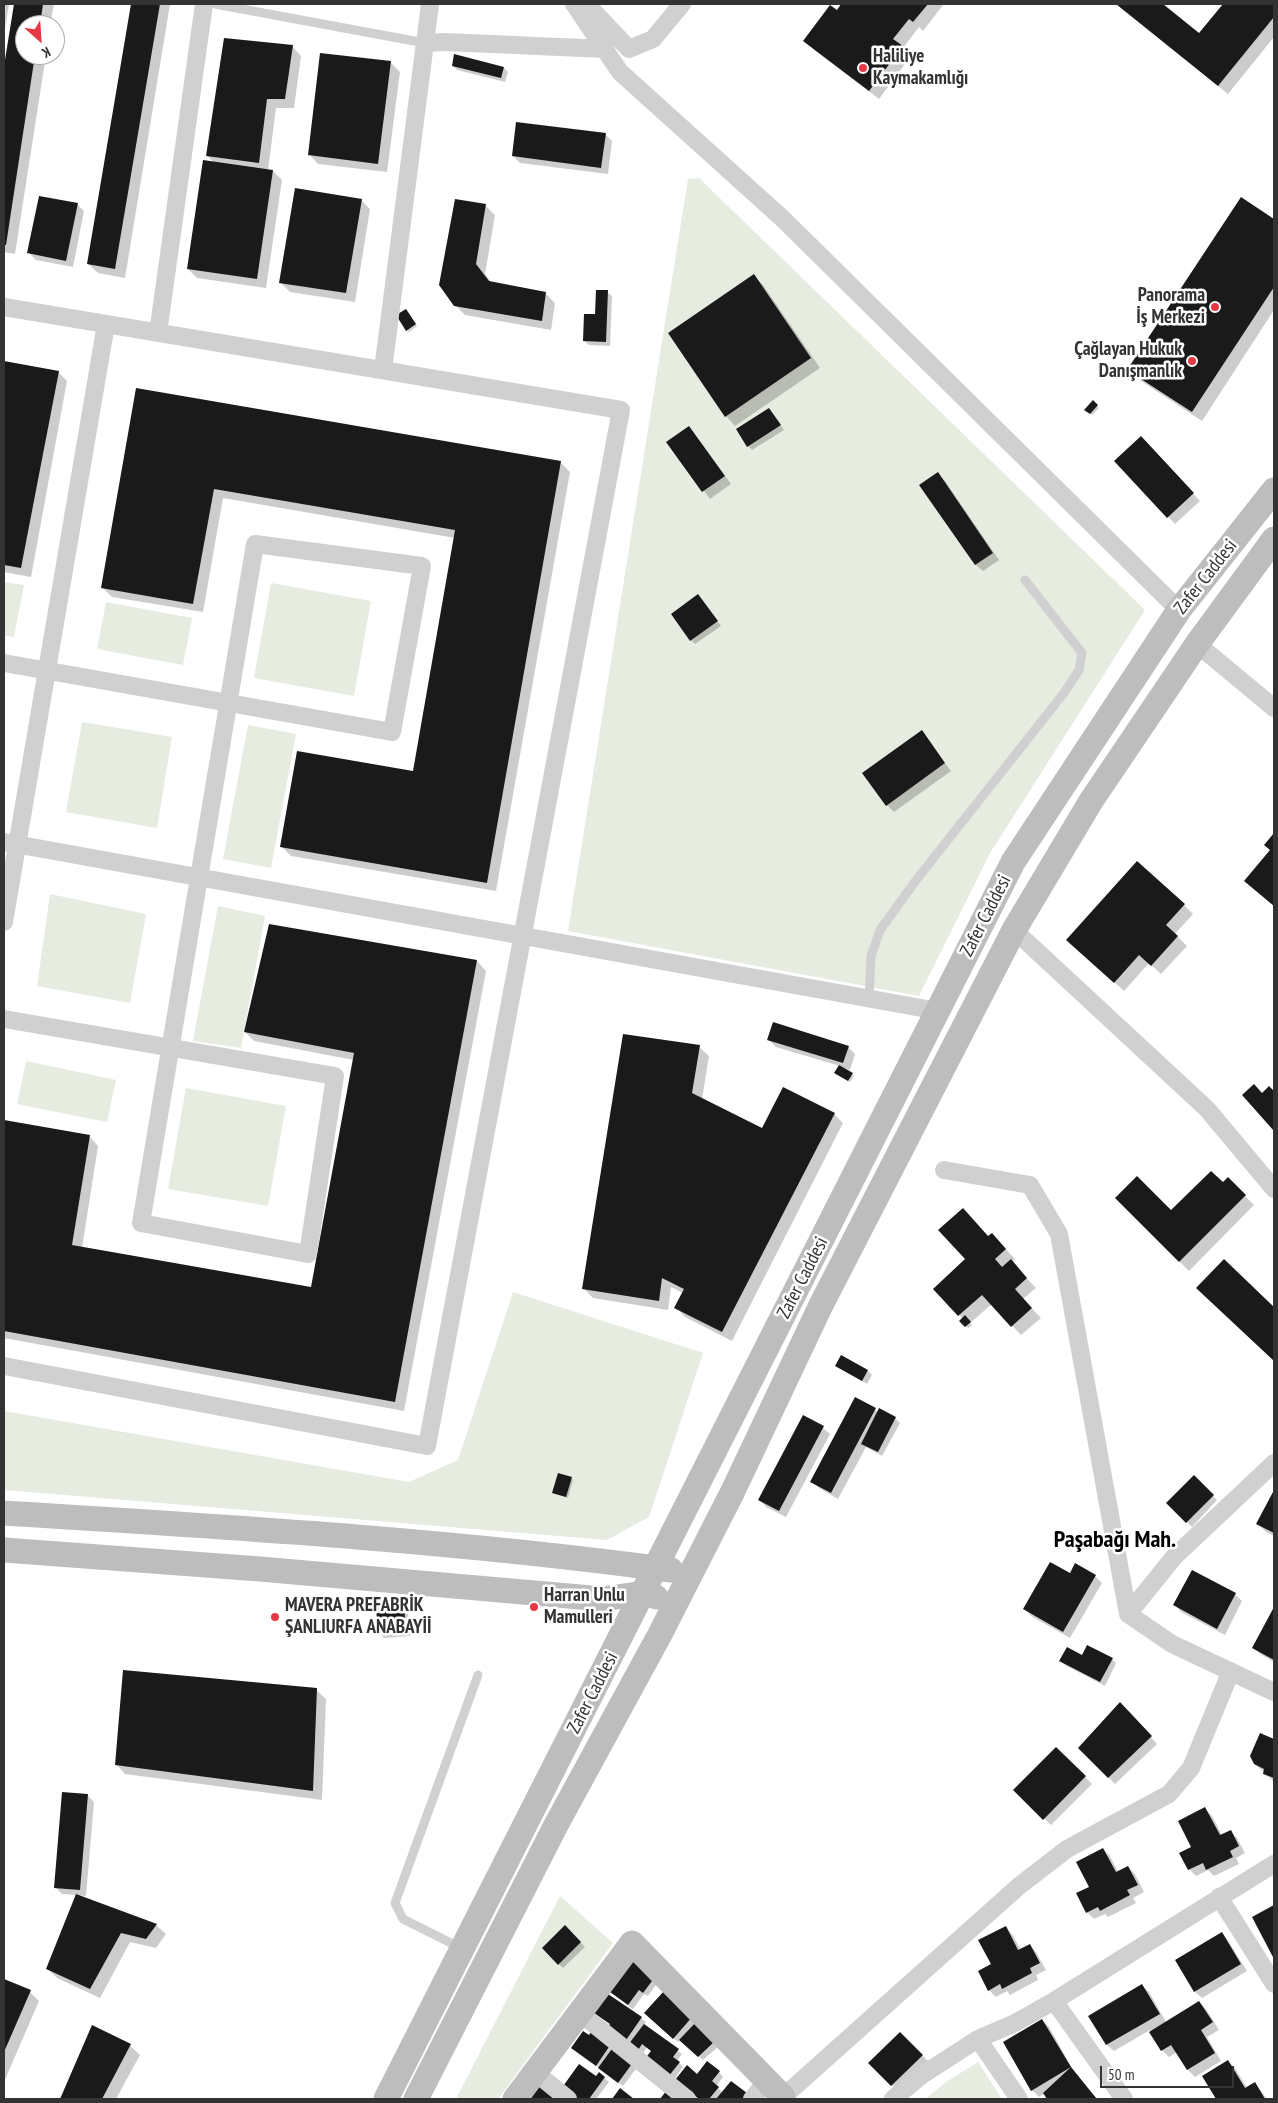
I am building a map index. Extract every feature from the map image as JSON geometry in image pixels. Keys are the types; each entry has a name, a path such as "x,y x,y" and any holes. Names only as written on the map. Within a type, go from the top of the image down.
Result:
{"main road":[{"name":"Zafer Caddesi","path":"386,2099 1013,862 1179,610 1274,490"},
{"name":"Zafer Caddesi","path":"416,2099 556,1824 675,1605 733,1491 825,1296 1014,930 1091,802 1197,644 1274,539"},
{"path":"4,1513 455,1545 626,1563 691,1573"},
{"path":"4,1550 260,1569 603,1599 644,1593 675,1605"},
{"path":"515,2099 632,1943 772,2094"}],"street":[{"path":"158,333 204,4"},
{"path":"383,370 430,4"},
{"path":"574,4 620,72 783,219 1179,610"},
{"path":"582,4 593,10 629,49 653,39 682,4"},
{"path":"425,43 605,49"},
{"path":"4,307 622,410 427,1446 4,1366"},
{"path":"4,922 10,843 47,671 106,324"},
{"path":"4,663 47,671 228,703 392,732 422,566 255,544 228,703 171,1047 141,1223 308,1254 335,1076 171,1047 4,1019"},
{"path":"1197,644 1274,708"},
{"path":"10,843 938,1010"},
{"path":"1014,930 1207,1109 1274,1189"},
{"path":"944,1170 1030,1185 1059,1234 1128,1614 1172,1644 1274,1692"},
{"path":"1128,1614 1174,1558 1274,1463"},
{"path":"772,2094 1019,1886 1067,1849 1168,1794 1191,1768 1231,1671"},
{"path":"893,2099 922,2075 978,2039 1015,2023 1054,2001 1219,1896 1274,1864"},
{"path":"1219,1896 1274,1984"},
{"path":"1054,2001 1124,2099"},
{"path":"580,2013 687,2099"},
{"path":"978,2039 1019,2099"},
{"path":"536,2073 568,2099"}],"lane":[{"path":"215,4 425,43"},
{"path":"869,998 871,956 880,930 917,879 1064,693 1079,670 1082,653 1025,580"},
{"path":"463,1949 403,1919 395,1903 478,1675"}],"shaded area":[{"path":"699,178 1145,610 990,853 919,996 568,931 688,179"},
{"path":"4,582 24,585 14,637 4,635"},
{"path":"271,583 371,601 354,696 254,678"},
{"path":"106,602 192,618 183,665 97,649"},
{"path":"82,722 172,737 157,828 66,812"},
{"path":"248,725 296,734 271,868 223,859"},
{"path":"50,894 146,914 130,1003 37,986"},
{"path":"218,906 265,916 241,1048 193,1041"},
{"path":"26,1061 116,1080 107,1122 17,1104"},
{"path":"186,1088 286,1106 268,1206 168,1189"},
{"path":"513,1292 703,1353 649,1517 607,1540 4,1490 4,1411 409,1482 458,1460"},
{"path":"560,1896 613,1943 498,2099 456,2099"},
{"path":"978,2062 1002,2099 926,2099 946,2082"}],"building":[{"path":"14,4 43,4 41,15 15,15 15,65 33,65 6,245 4,245 4,66"},
{"path":"131,4 160,4 115,269 87,264"},
{"name":"Haliliye Kaymakamlığı","path":"841,4 928,4 913,22 909,19 893,39 903,46 869,91 803,41 830,5 837,10"},
{"path":"1116,4 1163,4 1199,33 1223,4 1274,4 1274,17 1218,86"},
{"path":"224,38 293,45 285,99 267,99 259,163 206,156"},
{"path":"320,53 391,61 378,164 308,155"},
{"path":"454,54 504,67 501,78 452,66"},
{"path":"516,122 606,133 601,168 512,156"},
{"path":"203,160 273,170 257,279 187,269"},
{"path":"295,188 362,199 346,293 279,283"},
{"path":"39,196 78,203 66,261 27,253"},
{"name":"Panorama İş Merkezi","path":"1241,197 1274,219 1274,287 1192,412 1127,370"},
{"path":"455,199 486,204 476,264 489,281 546,292 542,321 454,306 439,285"},
{"path":"754,274 811,358 725,417 668,333"},
{"path":"596,290 608,290 606,342 583,341 584,314 595,314"},
{"path":"406,309 416,324 406,331 396,315"},
{"path":"4,361 59,371 21,568 4,565"},
{"path":"136,388 561,461 487,883 280,847 297,751 413,771 455,530 214,489 193,604 101,588"},
{"path":"1093,400 1098,405 1090,414 1084,410"},
{"path":"769,408 781,425 747,447 736,429"},
{"path":"689,426 725,476 702,492 666,442"},
{"path":"1141,436 1194,493 1167,518 1114,461"},
{"path":"938,472 993,553 975,565 919,485"},
{"path":"698,594 718,621 690,641 671,614"},
{"path":"922,730 945,763 886,806 862,773"},
{"path":"1274,833 1274,906 1244,881 1270,850 1264,845"},
{"path":"1137,861 1185,904 1166,925 1178,936 1151,966 1139,955 1114,983 1066,940"},
{"path":"269,924 477,960 395,1402 4,1331 4,1120 90,1135 72,1245 311,1287 354,1053 244,1032"},
{"path":"773,1022 849,1046 843,1063 767,1040"},
{"path":"623,1034 700,1045 692,1093 762,1128 783,1087 835,1113 722,1332 674,1308 684,1289 662,1278 659,1301 582,1289"},
{"path":"839,1065 853,1073 848,1081 834,1073"},
{"path":"1254,1084 1262,1093 1269,1086 1274,1091 1274,1131 1242,1095"},
{"path":"1211,1171 1223,1182 1228,1177 1246,1195 1179,1262 1115,1198 1137,1176 1171,1210"},
{"path":"963,1208 988,1236 992,1233 1006,1249 995,1259 1002,1267 1011,1259 1027,1278 1015,1289 1032,1308 1011,1327 982,1295 958,1316 933,1289 965,1259 938,1230"},
{"path":"1224,1259 1274,1307 1274,1361 1196,1288"},
{"path":"965,1315 971,1322 965,1327 959,1321"},
{"path":"841,1355 868,1370 862,1381 835,1366"},
{"path":"855,1397 876,1408 831,1493 810,1482"},
{"path":"879,1408 896,1417 878,1452 861,1444"},
{"path":"803,1415 824,1426 779,1511 758,1500"},
{"path":"558,1473 572,1477 566,1497 552,1493"},
{"path":"1194,1475 1214,1495 1186,1523 1166,1503"},
{"path":"1274,1493 1274,1533 1256,1524"},
{"path":"1050,1562 1070,1573 1075,1563 1096,1575 1063,1632 1023,1609"},
{"path":"1192,1570 1236,1593 1217,1629 1173,1605"},
{"path":"404,1605 406,1632 378,1634 376,1608"},
{"path":"1274,1607 1274,1660 1252,1648"},
{"path":"1087,1645 1113,1658 1100,1682 1059,1661 1067,1647 1082,1655"},
{"path":"123,1670 317,1688 313,1791 115,1765"},
{"path":"1120,1702 1152,1736 1108,1778 1078,1748"},
{"path":"1260,1733 1274,1739 1274,1778 1263,1774 1264,1769 1254,1764 1250,1756"},
{"path":"1056,1747 1086,1776 1043,1820 1013,1790"},
{"path":"62,1792 88,1794 80,1890 54,1888"},
{"path":"1205,1807 1220,1835 1231,1830 1239,1846 1230,1851 1233,1857 1206,1870 1203,1863 1188,1870 1179,1853 1191,1847 1178,1821"},
{"path":"1103,1848 1116,1872 1128,1866 1138,1885 1127,1890 1130,1895 1100,1911 1098,1907 1086,1913 1076,1893 1089,1887 1076,1862"},
{"path":"76,1894 157,1924 146,1939 121,1933 90,1989 46,1969"},
{"path":"1274,1905 1274,1959 1252,1917"},
{"path":"565,1925 581,1942 558,1965 542,1948"},
{"path":"1006,1926 1018,1950 1030,1944 1040,1963 1030,1968 1032,1973 1002,1989 1000,1984 988,1991 978,1971 991,1964 978,1940"},
{"path":"1222,1932 1241,1964 1194,1992 1175,1960"},
{"path":"633,1961 655,1977 643,1993 639,1990 628,2005 610,1992"},
{"path":"4,1979 31,1990 4,2052"},
{"path":"1142,1984 1160,2014 1106,2045 1088,2016"},
{"path":"664,1991 693,2016 673,2039 644,2013"},
{"path":"608,1994 642,2017 624,2043 605,2031 610,2024 594,2013"},
{"path":"1199,2001 1213,2022 1201,2030 1215,2053 1187,2070 1171,2045 1161,2051 1149,2032"},
{"path":"1042,2019 1071,2067 1031,2091 1003,2042"},
{"path":"697,2021 714,2042 698,2057 679,2040"},
{"path":"644,2024 679,2049 673,2057 680,2062 668,2077 644,2060 651,2051 642,2044 637,2052 628,2045"},
{"path":"92,2025 131,2044 102,2099 60,2099"},
{"path":"594,2028 613,2041 596,2066 571,2048 583,2031 589,2035"},
{"path":"900,2032 923,2055 891,2086 868,2063"},
{"path":"614,2046 634,2061 618,2083 598,2068"},
{"path":"1228,2060 1245,2088 1255,2082 1265,2099 1216,2099 1202,2076"},
{"path":"707,2061 720,2071 712,2081 719,2087 709,2099 699,2099 675,2080 687,2065 697,2074"},
{"path":"579,2064 596,2076 599,2072 605,2077 589,2099 575,2099 561,2089"},
{"path":"1071,2067 1097,2099 1047,2099 1043,2093"},
{"path":"542,2081 563,2099 526,2099"},
{"path":"731,2081 747,2093 742,2099 716,2099"},
{"path":"620,2088 634,2099 612,2099"},
{"path":"667,2090 681,2099 660,2099"}],"place":[{"name":"Haliliye Kaymakamlığı","path":"863,68"},
{"name":"Panorama İş Merkezi","path":"1215,307"},
{"name":"Çağlayan Hukuk Danışmanlık","path":"1192,361"},
{"name":"Harran Unlu Mamulleri","path":"534,1607"},
{"name":"MAVERA PREFABRİK ŞANLIURFA ANABAYİİ","path":"275,1617"}],"district":[{"name":"Paşabağı Mah.","path":"1115,1540"}]}
